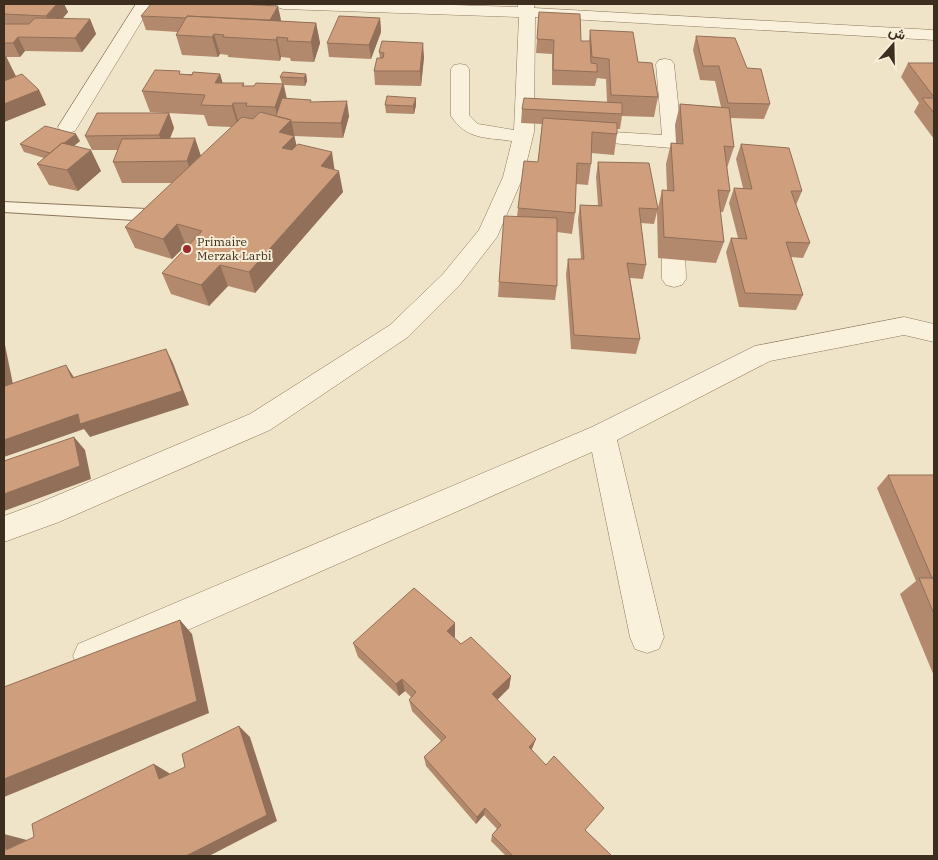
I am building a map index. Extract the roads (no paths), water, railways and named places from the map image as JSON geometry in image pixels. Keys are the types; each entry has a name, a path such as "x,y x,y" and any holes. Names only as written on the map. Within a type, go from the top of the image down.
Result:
{"street":[{"path":"68,127 144,4"},
{"path":"283,4 526,8 932,36"},
{"path":"4,529 48,513 260,422 399,331 451,280 489,232 530,134 526,8"},
{"path":"564,134 672,152 664,64"},
{"path":"460,68 460,116 472,129 530,134"},
{"path":"673,201 674,279"},
{"path":"68,666 602,435 764,353 904,326 934,333"},
{"path":"602,435 647,636"}],"lane":[{"path":"4,207 167,216"}],"place":[{"name":"Primaire Merzak Larbi","path":"187,249"}]}
